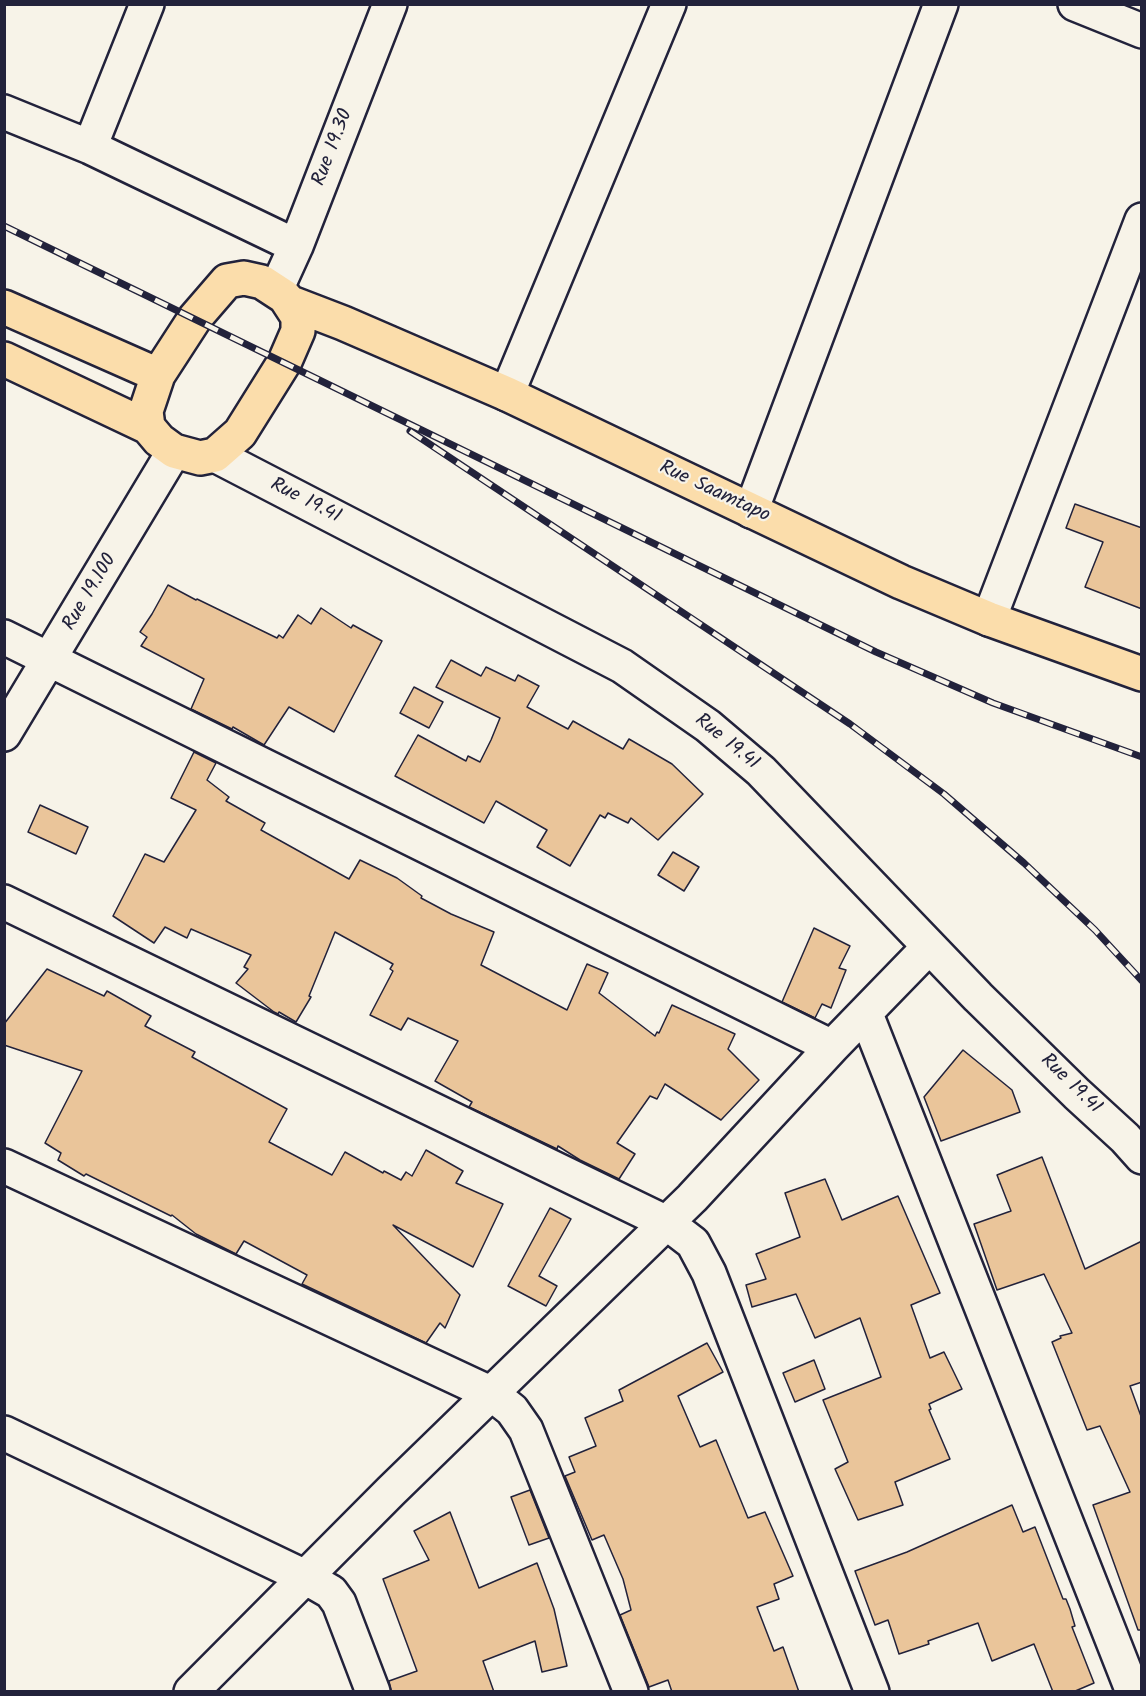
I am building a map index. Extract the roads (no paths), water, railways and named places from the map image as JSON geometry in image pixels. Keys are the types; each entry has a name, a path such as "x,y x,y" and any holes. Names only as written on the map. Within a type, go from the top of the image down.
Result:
{"main road":[{"name":"Rue Saamtapo","path":"148,427 146,411 158,375 195,318 227,281 244,278 262,282 284,297 507,394 901,582 989,619 1142,674"},
{"path":"4,359 148,427 174,452 200,458 215,455 240,434 285,361 298,331 298,317 284,297"},
{"path":"4,307 158,375"}],"street":[{"path":"90,147 147,4"},
{"name":"Rue 19.30","path":"284,297 296,246 390,4"},
{"path":"507,394 669,4"},
{"path":"751,511 941,4"},
{"path":"1075,4 1142,31"},
{"path":"4,112 90,147 296,246"},
{"path":"989,619 1142,220"},
{"name":"Rue 19.100","path":"4,734 51,660 174,452"},
{"name":"Rue 19.41","path":"215,455 631,672 708,726 761,771 929,947 1142,1157"},
{"path":"4,638 832,1047"},
{"path":"4,902 667,1223 693,1243 709,1273 872,1692"},
{"path":"191,1692 305,1577 667,1223 929,947"},
{"path":"866,1014 1133,1692"},
{"path":"4,1166 492,1394 512,1410 526,1430 631,1692"},
{"path":"4,1433 305,1577 331,1592 339,1602 373,1692"}],"railway":[{"path":"4,226 876,652 993,703 1142,757"},
{"path":"410,431 850,724 944,794 1024,863 1095,930 1142,981"}]}
